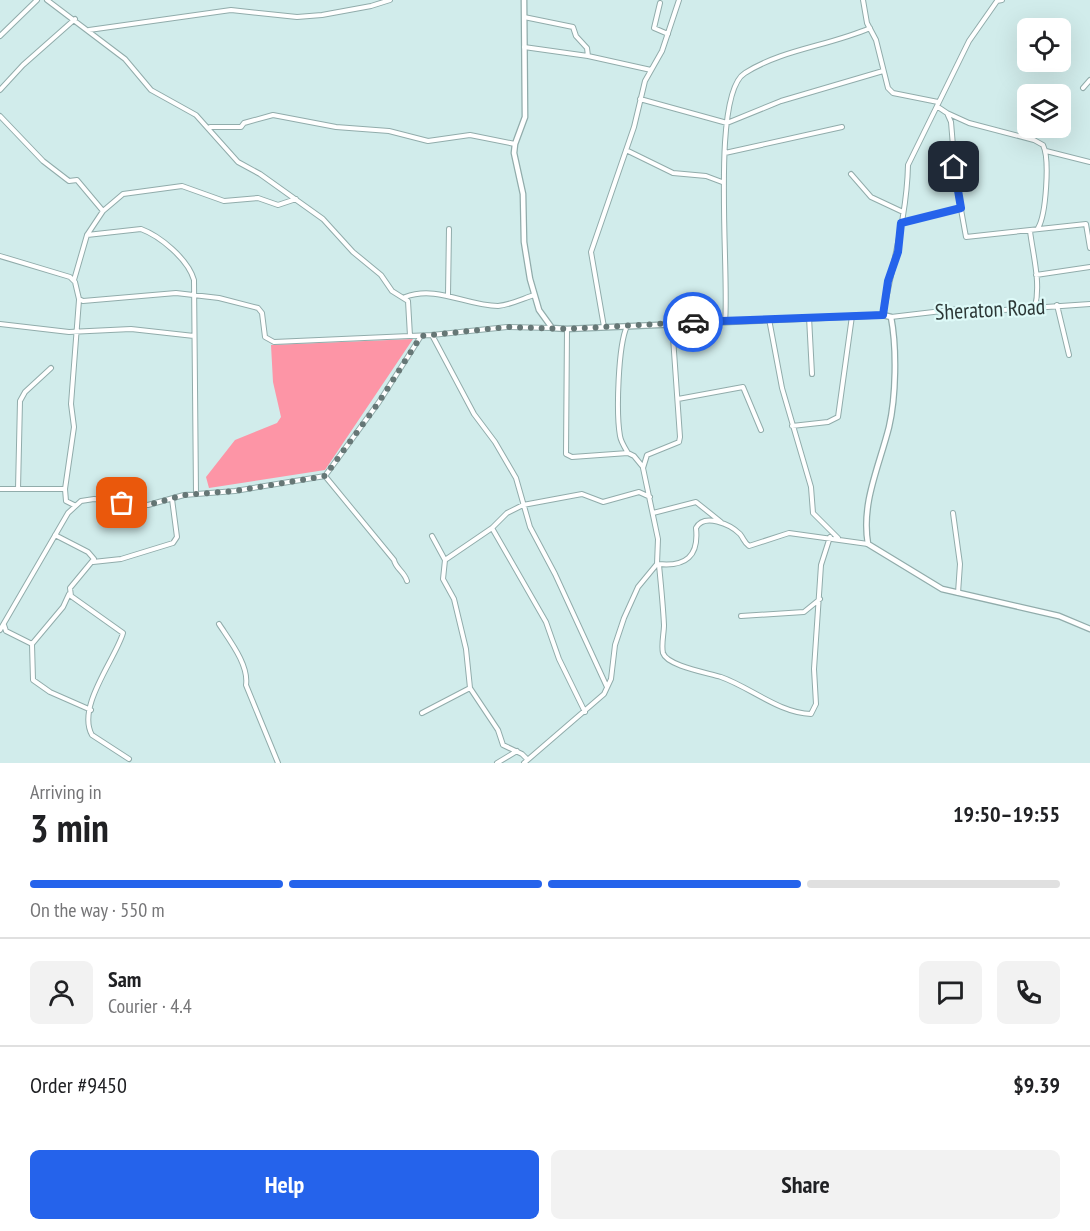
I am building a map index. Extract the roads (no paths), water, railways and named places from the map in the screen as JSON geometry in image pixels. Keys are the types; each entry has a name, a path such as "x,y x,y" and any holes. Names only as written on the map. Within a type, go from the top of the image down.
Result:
{"street":[{"path":"0,36 36,0"},
{"path":"47,0 125,59 151,90 190,112 209,127 216,140 233,158 296,199 329,224 353,252 381,275 392,291 405,297 410,305 410,336"},
{"path":"88,30 231,10 297,17 322,15 390,0"},
{"path":"524,0 525,117 514,144 524,207 527,266 539,310 552,328"},
{"path":"604,327 591,252 626,150 640,99 668,34 679,0"},
{"path":"863,0 870,28 876,40 882,70 888,88 893,93 938,105 947,113 969,123 1034,140 1043,145 1046,151 1044,219 1038,228"},
{"path":"883,315 888,281 898,252 908,165 974,33 997,2 1002,0"},
{"path":"660,3 654,28 668,34"},
{"path":"524,17 573,27 576,36 587,48 588,56"},
{"path":"0,90 23,64 75,19"},
{"path":"725,322 726,210 722,182 727,123 734,84 745,73 784,54 870,28"},
{"path":"523,46 588,56 651,70"},
{"path":"640,99 727,123 762,107 882,70"},
{"path":"1083,88 1090,80"},
{"path":"947,113 951,122 956,182 966,237 1030,231 1038,228 1088,225 1090,248"},
{"path":"209,127 241,127 244,123 273,115 336,127 389,131 428,141 470,135 514,144"},
{"path":"0,116 52,168 69,181 78,181 103,211"},
{"path":"725,153 842,128"},
{"path":"626,150 673,173 706,176 722,182"},
{"path":"1046,151 1090,162"},
{"path":"851,174 871,197 903,212"},
{"path":"74,505 66,501 65,489 74,427 71,404 79,299 74,280 87,235 103,211 123,194 182,186 224,201 253,198 278,205 296,199"},
{"path":"901,223 961,208"},
{"path":"87,235 133,229 146,231 170,248 191,272 196,494"},
{"path":"448,295 449,229"},
{"path":"1030,231 1036,275 1035,307"},
{"path":"0,256 42,267 74,280"},
{"path":"1036,275 1090,267"},
{"path":"79,299 107,300 193,293 258,308 262,313 265,337 273,342 421,336 507,327 567,329 809,316 883,315 891,317 895,334 892,409 886,438 867,499 865,527 868,544"},
{"path":"405,297 415,294 448,295 501,306 534,295"},
{"name":"Sheraton Road","path":"891,317 959,309 989,311 1090,304"},
{"path":"1057,305 1069,355"},
{"path":"809,316 812,374"},
{"path":"792,426 828,422 838,417 852,316"},
{"path":"769,319 792,426 811,487 813,513 838,538"},
{"path":"643,468 647,455 679,442 672,323"},
{"path":"0,324 77,333 131,328 194,336"},
{"path":"627,327 622,339 620,433 628,453"},
{"path":"567,329 566,454 572,457 628,453 634,456 643,468 651,497 660,550 658,564 663,655 695,672 721,677 805,714 811,714 816,704 814,669 821,599 821,565 831,537"},
{"path":"432,335 474,414 495,442 516,478 530,527 608,687"},
{"path":"32,644 1,628 74,505 87,499 148,505 196,494 325,476 379,402 421,336"},
{"path":"18,489 20,401 25,392 51,368"},
{"path":"678,399 743,387 761,430"},
{"path":"325,476 394,560 395,567 405,575 407,580"},
{"path":"0,489 65,489"},
{"path":"445,560 492,528 507,513 523,505 582,494 603,502 639,492 651,497"},
{"path":"91,710 50,692 33,680 32,644 63,607 70,588 93,562 121,559 173,543 177,537 172,499"},
{"path":"653,513 696,502 721,523 738,532 749,546 789,533 831,537 868,544 913,569 929,582 958,593 1059,616 1090,629"},
{"path":"953,513 960,564 958,593"},
{"path":"432,536 445,560 443,579 454,599 466,649 471,688 498,730 503,745 517,751 525,761 585,712 608,687 622,624 638,587 658,564 675,564 691,556 698,541 696,528 699,523 708,520 721,523"},
{"path":"492,528 546,622 559,658 585,712"},
{"path":"55,535 88,552 92,555 93,562"},
{"path":"69,593 123,633 101,675 91,710 89,730 92,735 129,759"},
{"path":"741,616 804,612 821,599"},
{"path":"219,624 244,668 247,676 246,685 278,763"},
{"path":"422,713 471,688"},
{"path":"497,763 517,751"}]}
